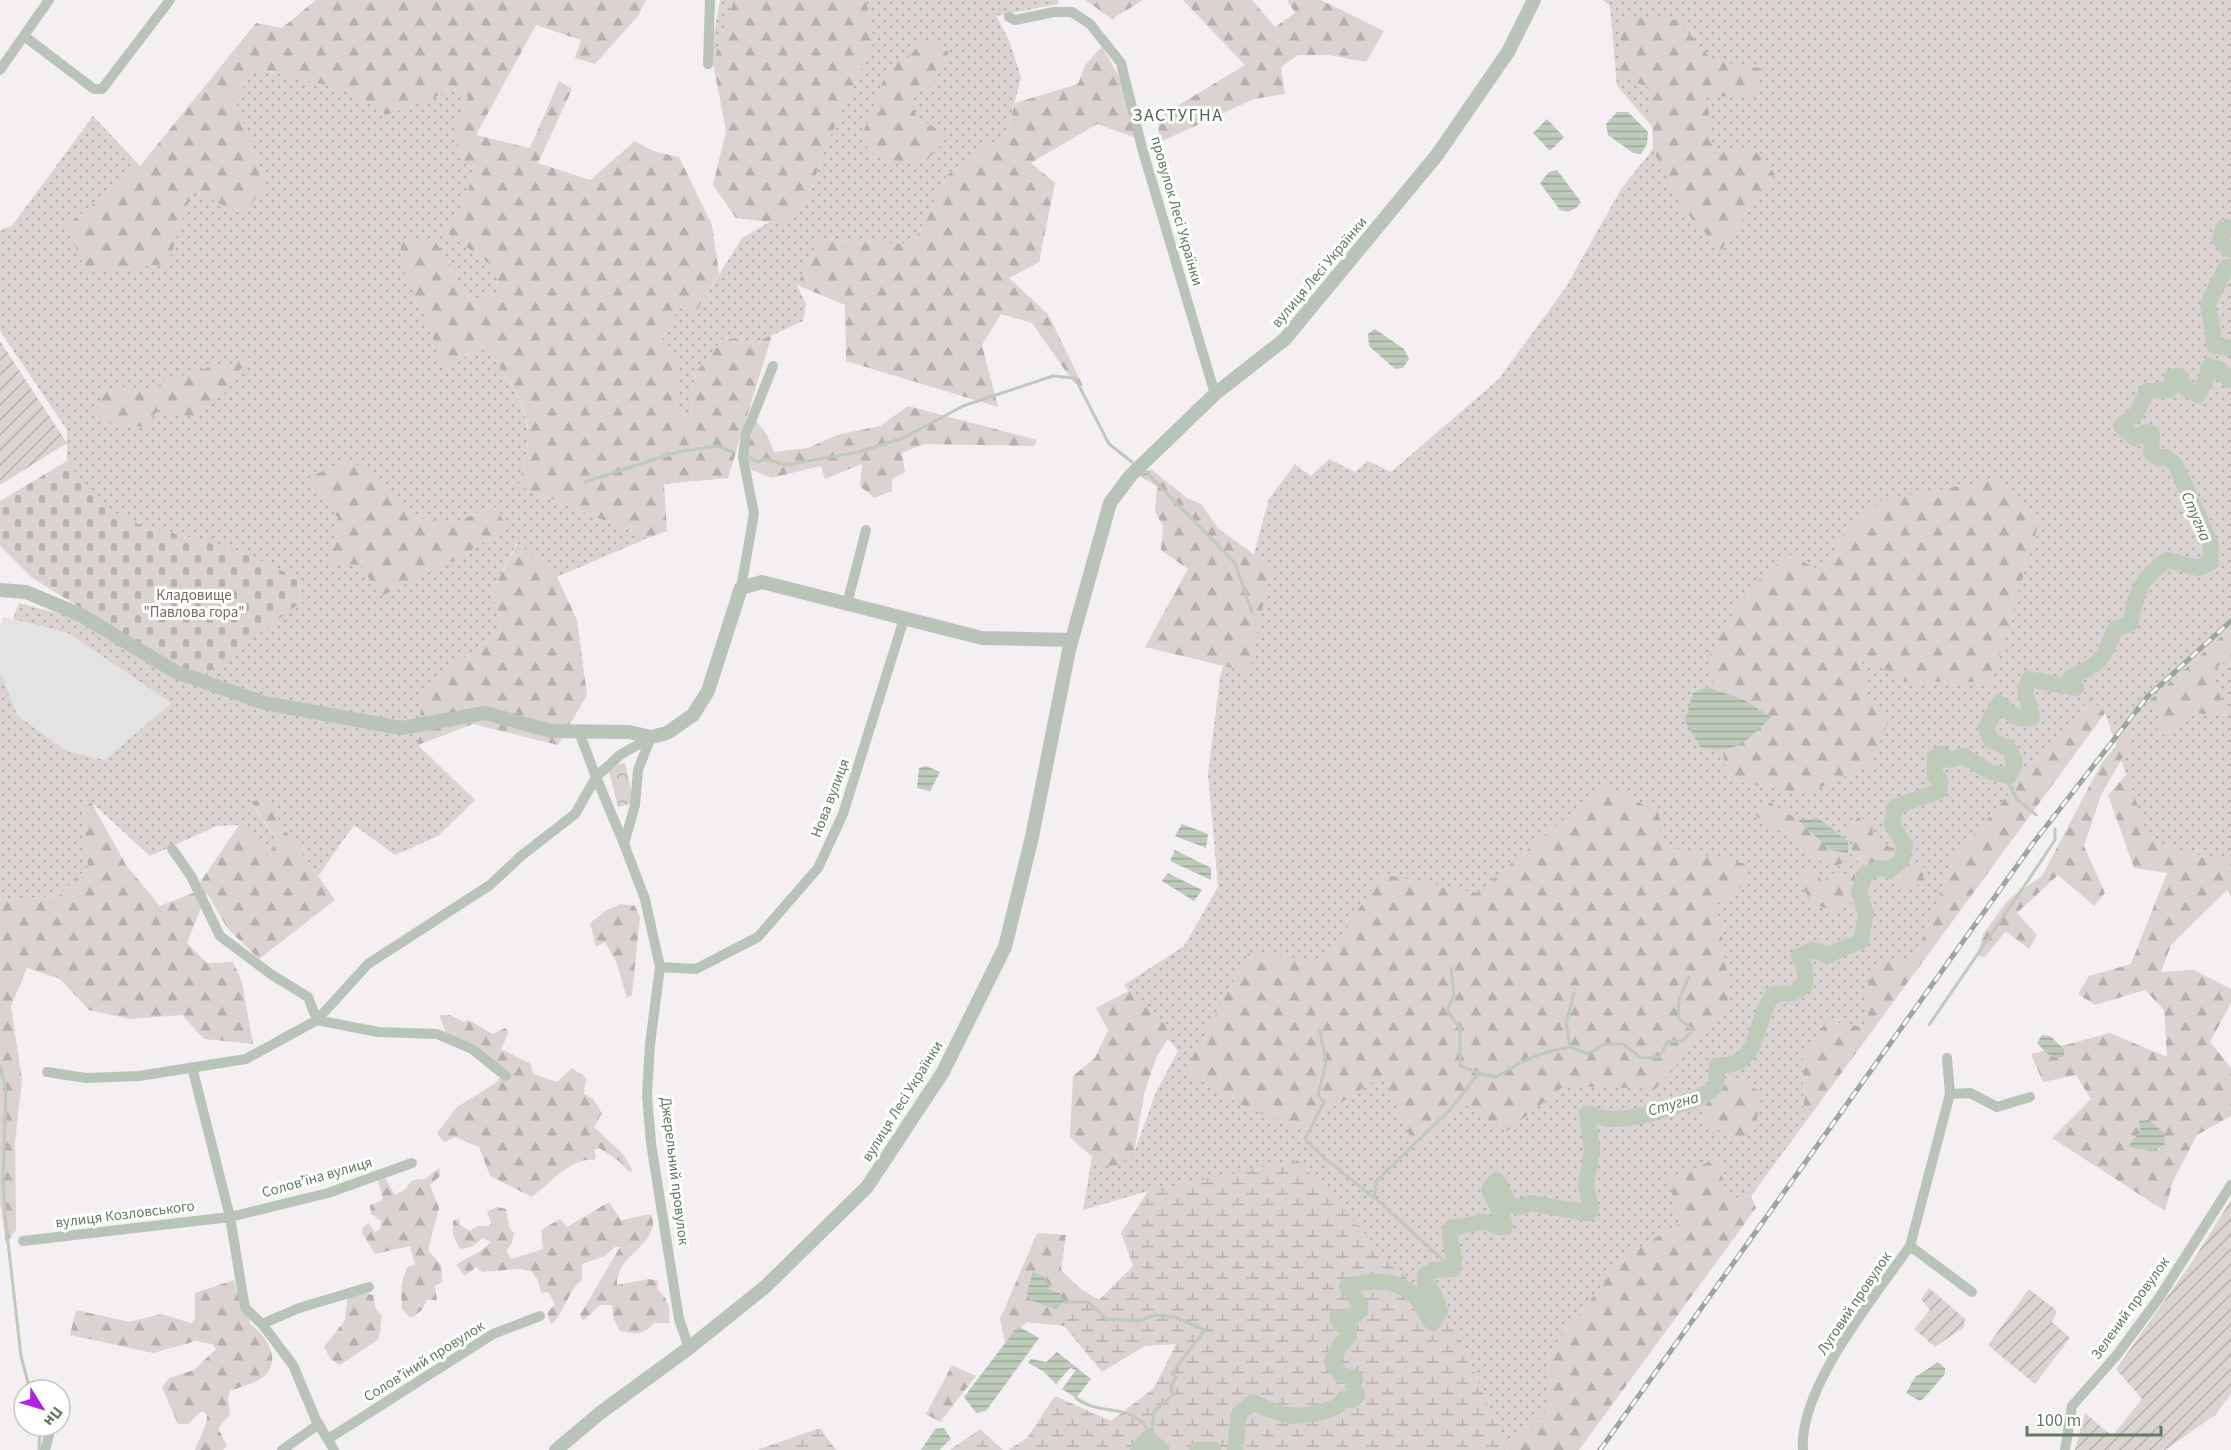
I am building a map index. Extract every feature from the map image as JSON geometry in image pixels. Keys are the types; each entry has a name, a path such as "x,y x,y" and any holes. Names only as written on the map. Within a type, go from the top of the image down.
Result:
{"street":[{"path":"0,70 49,0"},
{"path":"24,36 94,89 102,89 170,0"},
{"path":"708,63 710,0"},
{"name":"вулиця Лесі Українки","path":"556,1450 600,1413 690,1348 765,1287 867,1187 943,1072 1005,947 1032,837 1072,640 1110,503 1131,475 1215,394 1286,339 1437,155 1508,52 1534,0"},
{"name":"провулок Лесі Українки","path":"1009,17 1015,20 1054,12 1072,12 1090,24 1122,63 1142,148 1215,394"},
{"path":"47,1072 86,1078 140,1076 246,1059 317,1020 368,964 490,885 521,856 575,814 596,777 620,755 651,737 667,733 693,715 708,691 741,588 754,514 743,457 746,434 773,366"},
{"path":"847,604 867,530"},
{"path":"741,588 762,582 982,638 1072,640"},
{"path":"0,590 26,592 81,615 176,672 265,703 401,728 485,713 551,731 629,732 651,737"},
{"name":"Нова вулиця","path":"660,966 696,969 758,937 818,868 843,814 904,619"},
{"path":"579,732 596,777"},
{"path":"624,844 635,805 638,771 651,737"},
{"name":"Джерельний провулок","path":"596,777 645,899 660,966 650,1044 648,1108 651,1143 679,1319 690,1348"},
{"path":"172,849 191,876 220,936 272,975 308,997 317,1020"},
{"path":"317,1020 378,1032 437,1034 472,1049 506,1076"},
{"path":"1910,1246 1950,1094 1947,1058"},
{"path":"192,1067 230,1217 245,1308 262,1324 293,1365 319,1424 334,1450"},
{"path":"1950,1094 1970,1093 1997,1107 2030,1097"},
{"name":"Соловʼїна вулиця","path":"230,1217 328,1193 412,1163"},
{"name":"Зелений провулок","path":"2065,1450 2072,1406 2116,1356 2159,1298 2231,1185"},
{"name":"вулиця Козловського","path":"23,1241 230,1217"},
{"name":"Луговий провулок","path":"1803,1450 1802,1439 1809,1406 1826,1371 1910,1246 1972,1292"},
{"path":"262,1324 299,1308 369,1287"},
{"name":"Соловʼїний провулок","path":"328,1438 493,1334 540,1316"},
{"path":"282,1450 319,1424"}],"shaded area":[{"path":"1617,112 1628,112 1648,132 1647,144 1641,154 1633,153 1608,135 1606,124"},
{"path":"1547,119 1564,137 1550,151 1533,133"},
{"path":"1557,170 1581,202 1568,212 1560,210 1540,183 1549,172"},
{"path":"1375,329 1404,349 1409,359 1403,368 1395,369 1369,346 1368,334"},
{"path":"3,617 68,633 171,703 105,760 66,751 17,715 0,671 0,628"},
{"path":"1707,687 1744,700 1771,717 1740,744 1723,749 1700,747 1685,721 1693,693"},
{"path":"926,766 940,772 930,791 917,788 919,768"},
{"path":"1818,818 1848,841 1848,853 1830,850 1798,820"},
{"path":"1182,824 1208,834 1206,848 1175,836"},
{"path":"1175,850 1211,868 1211,880 1170,861"},
{"path":"1168,873 1202,890 1194,901 1162,881"},
{"path":"2042,1035 2050,1036 2065,1050 2063,1057 2055,1058 2037,1043"},
{"path":"2149,1120 2164,1133 2165,1145 2150,1151 2128,1147 2140,1131 2139,1121"},
{"path":"1033,1272 1043,1276 1050,1285 1048,1289 1060,1293 1064,1302 1056,1309 1030,1300 1027,1293"},
{"path":"1018,1326 1039,1338 986,1411 976,1413 964,1397"},
{"path":"1057,1352 1091,1379 1076,1398 1062,1389 1076,1370 1070,1368 1056,1384 1043,1371 1028,1363 1031,1359 1046,1362"},
{"path":"1938,1362 1945,1368 1945,1374 1924,1398 1920,1401 1906,1393 1915,1377"},
{"path":"944,1428 951,1439 939,1450 921,1450 935,1429"}],"green space":[{"path":"316,0 646,0 638,16 595,64 575,58 581,40 536,25 476,135 530,148 559,81 572,89 538,163 590,180 635,141 653,151 679,157 712,225 719,274 697,310 678,308 659,346 675,356 679,386 676,417 690,415 695,373 724,338 759,341 772,335 728,478 664,484 667,531 648,538 519,486 526,457 528,427 520,402 507,378 484,345 444,370 429,327 401,264 401,240 435,240 470,301 496,295 499,271 446,232 463,203 474,173 456,154 458,121 468,97 452,86 434,98 386,115 348,90 257,69 234,98 265,186 243,215 192,190 168,264 86,273 67,225 140,166 256,23 282,28"},
{"path":"720,0 734,0 713,63 711,51"},
{"path":"734,0 866,0 874,41 826,146 807,201 787,219 770,222 736,218 713,185 726,131 713,63"},
{"path":"866,0 1058,0 1058,4 996,16 1009,40 1021,77 1007,132 947,175 913,244 820,239 797,285 806,304 803,321 759,341 724,338 695,373 690,415 676,417 679,386 659,346 678,308 697,310 742,238 770,222 787,219 807,201 826,146 874,41"},
{"path":"1085,0 1143,0 1112,19"},
{"path":"1183,0 1252,0 1275,27 1295,13 1287,0 1321,0 1384,31 1366,62 1328,55 1298,55 1281,67 1285,94 1254,99 1158,143 1159,117 1245,65"},
{"path":"1603,0 2231,0 2231,628 2150,700 2164,715 2152,742 2193,713 2226,716 2213,671 2231,656 2231,860 2175,852 2147,834 2105,713 2090,700 1953,860 1914,961 1868,1027 1827,1022 1803,1054 1804,1124 1751,1196 1727,1199 1680,1223 1624,1257 1548,1354 1550,1408 1507,1450 1459,1335 1148,1191 1083,1210 1092,1157 1116,1168 1134,1153 1156,1092 1178,1051 1124,985 1184,946 1218,887 1208,774 1220,678 1269,499 1295,464 1311,476 1329,459 1355,472 1368,461 1391,472 1498,380 1566,287 1621,189 1662,138 1617,86 1610,6"},
{"path":"1622,17 1678,20 1712,60 1764,69 1754,97 1706,96 1714,154 1752,147 1775,174 1721,250 1683,209 1653,150 1651,89 1619,74"},
{"path":"924,40 949,52 932,85 909,98 916,115 948,137 927,160 890,165 869,151 862,136 885,75 892,63 907,59"},
{"path":"1102,47 1120,78 1136,138 1097,124 1031,163 1055,183 1039,262 1009,278 1048,314 1083,386 1074,383 1032,323 1001,314 982,345 998,407 846,361 845,305 797,285 820,239 913,244 947,175 1007,132 1015,103 1078,84 1085,65"},
{"path":"257,69 348,90 386,115 434,98 452,86 468,97 458,121 474,173 463,203 446,232 499,271 496,295 470,301 435,240 401,240 444,370 484,345 507,378 525,414 528,440 519,486 648,538 557,577 517,543 492,591 502,630 422,689 418,745 475,800 438,836 395,855 354,825 318,876 263,799 251,803 277,841 268,856 239,825 217,826 150,856 91,802 82,813 88,867 58,896 0,900 0,671 17,715 66,751 105,760 171,703 68,633 13,619 19,603 79,619 86,609 150,651 301,601 298,578 240,552 167,531 148,530 99,505 67,461 67,430 0,331 0,230 12,226 93,116 140,166 67,225 192,190 243,214 265,186 234,98","holes":["377,481 411,518 456,522 494,506 507,526 462,556 423,574 329,561 340,520"]},
{"path":"0,341 67,443 0,485"},
{"path":"245,353 251,360 234,375 226,392 194,417 158,410 145,427 108,423 96,413 103,392 123,387 152,390 171,376 193,375 210,366 230,365"},
{"path":"908,406 1037,440 1034,446 924,444 902,453 905,472 892,479 892,491 874,498 860,486 862,464 825,479 821,466 771,478 752,470 746,455 756,421 767,435 774,452 808,448 837,435 880,426"},
{"path":"349,459 377,481 411,518 456,522 494,506 507,526 462,556 379,597 362,566 329,561 340,520 306,479"},
{"name":"Кладовище \"Павлова гора\"","path":"67,461 99,505 148,529 167,531 240,552 298,578 301,602 202,677 150,651 31,577 0,546 0,501"},
{"path":"1151,469 1187,498 1201,504 1218,528 1271,567 1249,672 1145,647 1188,569 1161,550 1163,526 1155,512 1157,486 1139,476"},
{"path":"1993,480 2039,522 1992,682 1909,682 1862,659 1867,693 1890,717 1870,766 1805,794 1727,780 1709,657 1746,591 1789,554 1815,568 1832,562 1837,540 1882,500"},
{"path":"518,543 557,577 577,620 587,695 558,745 473,724 418,745 422,689 502,630 492,591"},
{"path":"2231,628 2231,656 2213,671 2226,716 2193,713 2151,743 2163,716 2158,715 2150,700"},
{"path":"2090,699 2105,713 1804,1124 1803,1054 1826,1022 1868,1027 1868,983 1885,959 1914,961 1953,860"},
{"path":"2127,732 2131,743 2101,795 2084,846 2105,893 2094,906 2058,875 2017,913 2037,935 2029,949 2006,931 1985,957 1978,956 1983,934 2009,899 2042,876 2101,764"},
{"path":"625,762 634,803 618,807 608,768"},
{"path":"2127,774 2147,834 2175,852 2231,860 2231,897 2227,890 2171,945 2161,972 2194,970 2231,989 2231,1003 2210,1042 2231,1068 2231,1116 2197,1135 2173,1181 2165,1211 2052,1138 2091,1099 2076,1075 2043,1082 2031,1054 2110,1033 2167,1057 2164,1010 2145,990 2095,1005 2078,994 2089,976 2131,964 2167,873 2134,868 2108,795"},
{"path":"1604,784 1659,813 1660,845 1746,864 1748,883 1717,904 1731,1004 1655,1089 1564,1086 1506,1132 1465,1104 1416,1149 1383,1075 1299,1130 1237,1103 1185,1071 1248,954 1325,960 1382,874 1477,893"},
{"path":"1763,798 1798,820 1830,850 1848,853 1847,861 1835,866 1821,861 1795,842 1794,832 1779,831 1756,816"},
{"path":"263,799 335,900 259,959 228,929 207,893 187,943 207,963 233,962 242,982 253,1044 204,1039 182,1015 130,1019 89,1010 60,979 27,968 11,1006 22,1080 15,1142 16,1230 6,1244 0,1201 0,900 58,896 88,867 82,812 91,802 126,865 160,906 193,893 239,825 268,856 277,840 251,802"},
{"path":"1858,817 1872,823 1873,837 1898,852 1891,863 1870,864 1852,860 1852,841 1848,829"},
{"path":"1906,862 1923,863 1923,881 1911,890 1896,884 1890,876"},
{"path":"1807,869 1824,882 1833,873 1855,874 1856,900 1838,911 1814,905 1795,877"},
{"path":"621,904 635,906 640,917 632,995 627,998 616,961 605,942 596,947 590,923 607,910"},
{"path":"1132,989 1172,1032 1156,1058 1144,1094 1134,1153 1116,1169 1092,1157 1070,1137 1073,1076 1095,1058 1108,1030 1096,1008"},
{"path":"439,1015 450,1015 463,1022 468,1020 493,1034 505,1028 509,1032 501,1049 531,1064 533,1074 557,1082 572,1068 586,1078 584,1094 593,1099 602,1113 594,1127 623,1154 633,1171 629,1172 619,1161 599,1148 594,1150 596,1157 594,1160 586,1160 569,1167 532,1197 490,1176 479,1147 455,1137 444,1142 437,1133 457,1107 494,1084 503,1075 446,1033"},
{"path":"1734,1076 1762,1093 1756,1123 1740,1142 1701,1121 1703,1107"},
{"path":"1718,1158 1727,1199 1751,1196 1756,1208 1579,1450 1507,1450 1550,1408 1548,1354 1624,1257 1680,1223 1668,1179"},
{"path":"1297,1160 1459,1335 1507,1450 1008,1450 1027,1438 1055,1396 1111,1421 1154,1388 1176,1344 1145,1346 1102,1372 1064,1326 1082,1290 1099,1300 1133,1266 1121,1233 1148,1191"},
{"path":"439,1168 440,1176 430,1185 439,1208 428,1250 441,1265 442,1282 435,1286 437,1300 427,1300 422,1310 411,1318 402,1309 401,1298 406,1271 409,1266 415,1265 410,1246 375,1254 362,1233 362,1229 368,1223 375,1232 380,1229 381,1221 371,1214 370,1205 383,1200 378,1180 385,1178 395,1195 404,1190 413,1180 425,1179"},
{"path":"2231,1200 2231,1394 2215,1415 2165,1450 2075,1450 2085,1413 2112,1436 2142,1399 2116,1369 2194,1259"},
{"path":"609,1202 621,1220 651,1214 653,1224 650,1233 623,1265 618,1274 617,1285 649,1279 658,1281 657,1289 668,1304 669,1323 654,1323 639,1333 620,1331 614,1320 612,1305 600,1305 583,1321 580,1315 620,1247 615,1247 605,1256 582,1264 582,1280 572,1291 556,1320 551,1324 547,1313 555,1304 548,1292 541,1293 538,1280 531,1271 520,1269 482,1272 476,1267 465,1276 456,1265 479,1252 490,1242 483,1238 471,1247 460,1249 453,1235 453,1221 459,1218 460,1225 470,1231 478,1226 489,1226 491,1223 487,1212 497,1207 506,1209 509,1227 514,1233 512,1243 506,1251 512,1259 543,1249 541,1230 560,1219 567,1227"},
{"path":"1037,1233 1066,1235 1061,1270 1082,1290 1064,1326 1027,1322 1005,1342 1000,1319"},
{"path":"234,1280 242,1310 250,1318 250,1324 268,1344 272,1360 266,1375 257,1381 230,1391 228,1399 230,1415 218,1428 227,1446 223,1450 195,1450 205,1427 207,1414 202,1411 188,1424 178,1424 162,1387 169,1378 194,1370 216,1349 212,1344 196,1341 153,1353 70,1335 76,1310 130,1322 161,1314 191,1323 195,1319 195,1293"},
{"path":"1929,1288 1965,1319 1964,1327 1935,1347 1914,1329 1930,1310 1921,1299"},
{"path":"2029,1289 2057,1311 2052,1322 2070,1338 2035,1384 1988,1345"},
{"path":"348,1294 373,1295 376,1310 382,1315 379,1339 340,1365 331,1360 324,1347 345,1320"},
{"path":"952,1365 976,1376 940,1422 926,1414"},
{"path":"820,1428 836,1450 757,1450"},
{"path":"980,1429 1003,1450 950,1450"}],"waterway":[{"name":"Стугна","path":"2231,228 2224,227 2220,239 2227,249 2231,250"},
{"name":"Стугна","path":"2231,267 2226,267 2208,304 2215,346 2231,348"},
{"name":"Стугна","path":"1235,1450 1239,1414 1253,1402 1279,1413 1301,1416 1331,1409 1344,1399 1353,1400 1357,1395 1353,1387 1355,1378 1341,1375 1332,1362 1340,1345 1349,1336 1348,1328 1340,1324 1337,1317 1353,1316 1360,1311 1360,1304 1347,1286 1367,1282 1397,1285 1414,1295 1432,1323 1440,1311 1434,1294 1425,1282 1425,1275 1434,1270 1453,1269 1451,1228 1484,1222 1499,1227 1505,1226 1489,1189 1497,1180 1510,1205 1520,1207 1530,1203 1588,1213 1591,1209 1586,1185 1592,1150 1587,1113 1611,1119 1637,1116 1685,1103 1710,1091 1716,1085 1717,1066 1736,1063 1750,1050 1764,1011 1774,994 1793,993 1805,985 1805,970 1799,956 1812,950 1828,955 1861,941 1866,913 1859,892 1865,874 1879,868 1889,870 1901,861 1905,846 1892,824 1895,807 1939,791 1940,780 1935,777 1935,758 1941,754 1949,760 1964,756 1990,772 2009,776 2015,763 2009,748 1991,741 1986,728 1999,703 2014,715 2027,719 2032,718 2025,690 2029,679 2076,688 2071,677 2095,664 2104,654 2115,629 2130,624 2137,595 2150,574 2167,560 2198,568 2210,563 2211,544 2175,464 2166,457 2158,458 2151,452 2152,434 2146,432 2135,438 2121,426 2136,414 2147,391 2170,390 2173,376 2179,376 2186,389 2198,395 2207,378 2209,366 2219,369 2228,380 2231,379"},
{"path":"751,458 758,462 765,459 785,465 859,452 903,438 963,406 1053,376 1075,378 1109,444 1132,462"},
{"path":"585,482 677,452 717,446 733,452"},
{"path":"1144,470 1235,563 1252,612"},
{"path":"2003,774 2017,799 2036,815"},
{"path":"1929,1025 2055,840 2055,829"},
{"path":"1451,968 1454,995 1447,1010 1460,1028 1460,1066 1479,1073"},
{"path":"1570,1047 1588,1054 1605,1044 1623,1044 1641,1058 1659,1057 1668,1041 1682,1041 1693,1030 1678,1018 1679,999 1689,977"},
{"path":"1453,1269 1374,1197 1377,1180 1450,1110 1479,1073 1496,1077 1532,1058 1570,1047 1566,1023 1574,993"},
{"path":"1320,1031 1326,1062 1318,1095 1324,1102 1305,1139 1322,1156 1373,1197"},
{"path":"0,1066 6,1090 3,1183 6,1225 21,1356 27,1378"},
{"path":"1064,1302 1088,1302 1107,1319 1139,1321 1156,1315 1175,1317 1205,1330 1172,1373 1176,1378 1171,1386 1173,1395 1154,1412 1151,1435"},
{"path":"1076,1398 1086,1404 1135,1417 1144,1424 1151,1435 1148,1438"},
{"path":"39,1450 40,1438"},
{"name":"Стугна","path":"1138,1450 1148,1438 1161,1450"},
{"name":"Стугна","path":"1197,1450 1213,1450"}],"railway":[{"path":"1600,1450 2034,842 2147,697 2231,621"}],"district":[{"name":"ЗАСТУГНА","path":"1178,115"}]}
